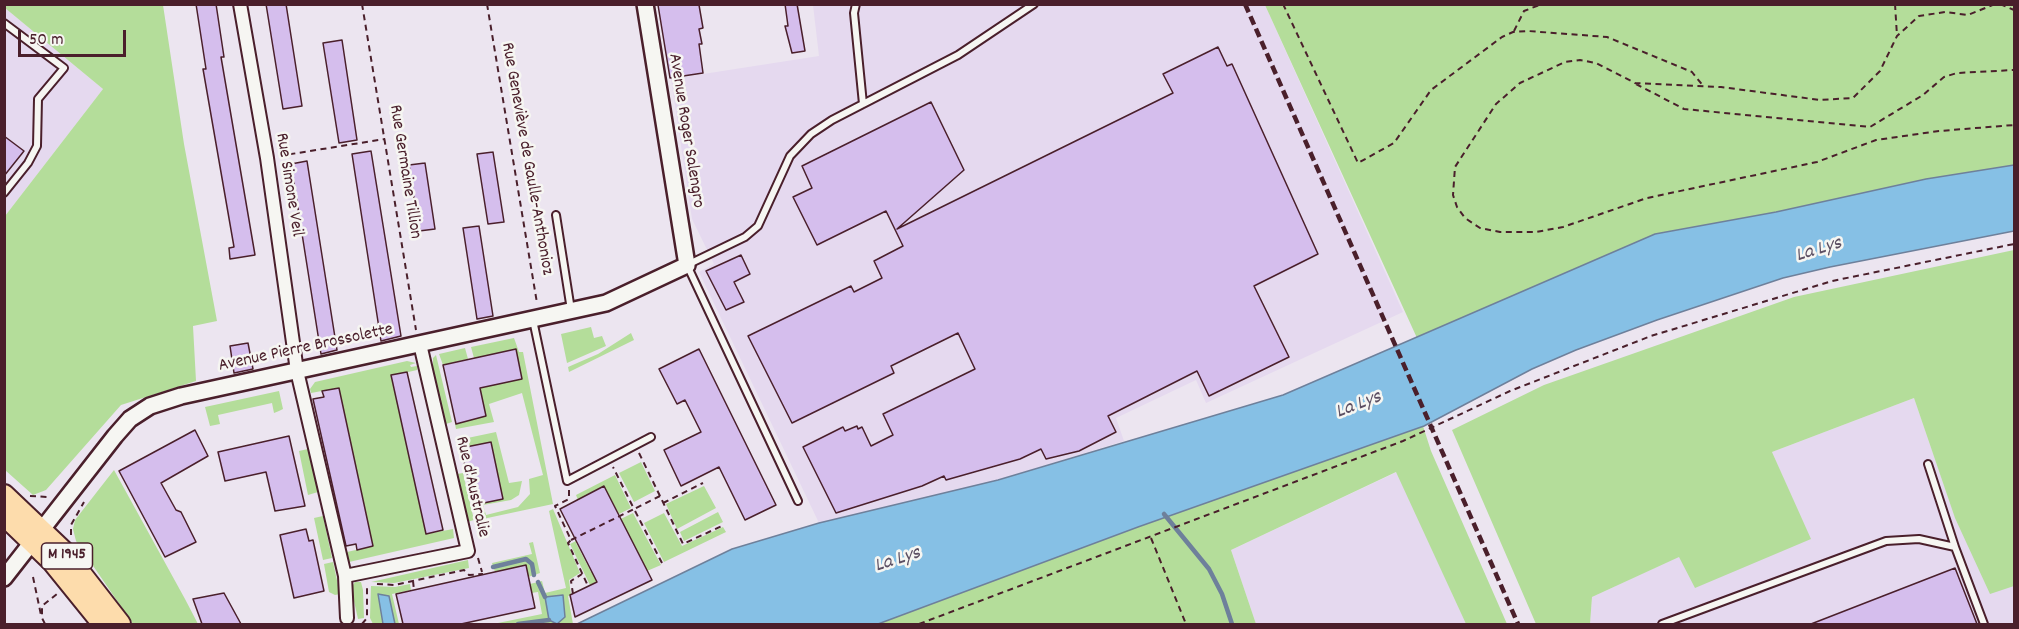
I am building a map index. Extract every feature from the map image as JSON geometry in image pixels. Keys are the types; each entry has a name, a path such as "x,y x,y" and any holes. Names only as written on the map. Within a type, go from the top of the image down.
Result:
{"main road":[{"name":"M 1945","path":"13,495 39,536 103,624"},
{"name":"M 1945","path":"4,515 39,536 74,563 120,624"}],"street":[{"name":"Rue Simone Veil","path":"240,4 267,158 297,371"},
{"name":"Avenue Roger Salengro","path":"645,4 687,265"},
{"name":"Avenue Pierre Brossolette","path":"4,578 39,536 118,431 150,406 181,396 623,297 687,265"},
{"name":"Rue d'Australie","path":"345,576 366,578 468,551 420,344"},
{"path":"297,371 345,576 350,621"}],"lane":[{"path":"856,4 854,13 862,104"},
{"path":"798,501 687,265 745,237 758,226 790,156 811,134 862,104 958,55 1017,18 1034,4"},
{"path":"4,24 64,68 38,99 37,146 28,163 4,193"},
{"path":"556,215 571,310"},
{"path":"536,318 567,481 651,437"},
{"path":"1928,464 1955,547 1984,624"},
{"path":"1662,624 1886,542 1919,539 1955,547"}],"path":[{"name":"Rue Germaine Tillion","path":"362,4 420,344"},
{"name":"Rue Geneviève de Gaulle-Anthonioz","path":"487,4 536,318"},
{"path":"1282,4 1358,163 1394,143 1431,90 1502,37 1513,32 1607,37 1692,72 1704,87"},
{"path":"1513,32 1524,11 1542,4"},
{"path":"1894,4 1897,36"},
{"path":"1635,83 1704,87 1820,100 1853,98 1880,71 1897,36 1919,16 1945,12 1968,15 1995,4"},
{"path":"2000,4 2014,10"},
{"path":"2014,70 1958,73 1944,77 1923,95 1870,127 1684,109 1613,70 1580,60 1566,62 1520,83 1496,104 1462,153 1455,167 1452,183 1456,207 1480,228 1500,232 1536,232 1563,227 1647,198 1817,162 1876,140 1939,131 2014,125"},
{"path":"267,158 385,139"},
{"path":"919,624 1412,437 1510,391 1672,329 1832,281 2014,244"},
{"path":"638,451 683,544 724,525"},
{"path":"612,464 662,563"},
{"path":"663,503 703,483"},
{"path":"13,495 66,499"},
{"path":"588,586 568,543 660,496"},
{"path":"71,525 87,497"},
{"path":"569,499 555,507 571,540"},
{"path":"1151,537 1186,624"},
{"path":"362,624 367,618 366,578 394,585 464,570 471,575 482,573 480,564"},
{"path":"573,594 571,581 582,574"},
{"path":"33,577 45,624"},
{"path":"413,581 414,590"},
{"path":"42,618 42,606 61,591"}],"shaded area":[{"path":"813,5 1265,5 1403,312 1206,403 1196,380 1116,418 1124,441 998,480 819,523 699,272 714,264 692,219 671,79 819,56"},
{"path":"5,8 103,89 5,216"},
{"path":"1914,398 1955,517 2014,493 2014,624 1590,624 1592,597 1680,556 1810,539 1772,452"},
{"path":"1397,472 1466,624 1256,624 1231,550"}],"green space":[{"path":"5,4 163,5 184,144 217,321 193,326 196,381 121,405 46,490 33,495 5,470 5,216 103,89 5,8"},
{"path":"1265,5 2014,5 2014,165 1926,179 1776,212 1655,234 1417,338"},
{"path":"2014,250 2014,586 1990,594 1955,518 1914,398 1772,452 1811,539 1695,588 1679,557 1592,597 1590,624 1536,624 1452,430 1544,385 1794,297"},
{"path":"591,327 594,338 602,336 606,346 567,363 561,334"},
{"path":"631,333 634,340 569,372 568,367 598,354"},
{"path":"514,338 519,352 523,352 553,504 478,520 474,505 503,499 491,443 461,448 458,440 496,432 509,483 522,481 519,495 511,500 483,505 486,515 518,507 530,494 529,479 543,475 522,393 489,404 494,422 456,429 455,424 486,416 480,388 522,378 516,349 474,358 471,347"},
{"path":"465,348 468,359 443,365 439,354"},
{"path":"436,355 452,422 446,424 433,369 433,358"},
{"path":"407,361 416,363 410,365 411,367 417,366 417,370 391,376 427,534 453,529 454,538 349,562 347,552 373,546 342,402 338,388 311,393 310,389 315,382"},
{"path":"279,391 283,409 274,413 272,403 218,415 220,424 210,426 205,407"},
{"path":"1423,426 1431,451 1507,624 1466,624 1396,472 1231,550 1256,624 878,624 1138,527"},
{"path":"308,449 318,492 308,495 299,451"},
{"path":"641,462 655,491 634,502 619,473"},
{"path":"114,470 198,624 133,624 76,541 73,529 75,520"},
{"path":"463,473 474,520 467,522 457,474"},
{"path":"615,475 631,508 619,514 604,486 578,500 576,495"},
{"path":"704,486 716,508 677,529 666,504"},
{"path":"553,509 580,573 569,580 571,595 568,596 573,624 493,624 542,614 538,592 531,593 530,584 542,581 545,593 566,588 549,511"},
{"path":"718,512 723,522 684,541 680,532"},
{"path":"633,513 661,565 647,571 622,521 576,543 591,572 604,566 608,576 590,585 570,544"},
{"path":"664,513 682,546 723,527 726,532 664,562 644,523"},
{"path":"323,516 332,558 323,560 314,518"},
{"path":"533,542 540,573 528,577 525,565 495,572 492,563 532,554 529,543"},
{"path":"468,560 469,568 394,583 371,582"},
{"path":"333,562 340,594 335,595 329,592 324,564"},
{"path":"355,582 361,582 363,590 364,618 358,619 351,588"},
{"path":"410,584 411,590 392,594 399,624 373,624 370,618 371,586 395,587"}],"water":[{"name":"La Lys","path":"2014,165 2014,231 1783,278 1657,320 1532,369 1424,426 1138,527 878,624 577,624 732,549 819,523 998,480 1283,395 1655,234 1776,212 1926,179"},
{"path":"378,594 389,596 395,624 383,624"},
{"path":"563,595 565,617 557,624 549,620 545,597"}],"building":[{"path":"196,4 216,4 224,57 221,57 255,255 230,259 229,248 234,247 203,69 206,69"},
{"path":"266,4 286,4 302,106 283,109"},
{"path":"785,4 797,4 805,51 792,53 785,26 788,26"},
{"path":"658,5 699,5 703,28 699,29 702,44 699,44 703,73 670,78"},
{"path":"342,40 357,140 339,143 323,43"},
{"path":"1218,47 1227,66 1232,64 1318,254 1254,286 1289,357 1209,396 1197,371 1108,416 1116,432 1079,451 1046,459 1041,449 1020,459 946,480 944,476 922,486 836,513 803,447 843,427 845,431 857,426 858,429 862,427 871,446 893,435 883,414 975,369 958,333 891,366 894,373 792,423 748,336 851,286 854,292 882,278 874,261 903,246 886,211 817,245 793,197 812,188 802,166 931,102 964,170 897,229 1173,93 1163,74"},
{"path":"4,136 24,151 4,176"},
{"path":"371,151 401,336 381,341 352,154"},
{"path":"493,152 504,222 488,224 477,154"},
{"path":"307,161 337,350 321,354 291,164"},
{"path":"425,163 435,229 419,231 409,165"},
{"path":"479,226 493,316 477,319 463,228"},
{"path":"741,255 750,274 734,282 744,302 726,310 706,271"},
{"path":"248,343 253,369 234,373 230,346"},
{"path":"516,349 522,379 480,388 486,416 456,424 443,365"},
{"path":"699,349 776,505 745,520 719,467 681,486 664,450 701,432 685,400 677,404 659,369"},
{"path":"407,372 443,530 426,534 391,375"},
{"path":"339,388 373,546 357,550 356,544 346,546 313,399 324,397 322,391"},
{"path":"195,430 208,456 161,483 176,510 181,512 196,542 165,557 119,471"},
{"path":"289,436 305,506 275,511 266,472 225,481 218,452"},
{"path":"491,442 503,499 474,505 461,448"},
{"path":"604,486 652,580 575,617 570,595 597,582 560,509"},
{"path":"306,529 309,541 313,540 324,591 294,598 280,535"},
{"path":"526,565 535,608 461,624 403,624 396,594"},
{"path":"1955,568 1977,624 1811,624"},
{"path":"224,593 241,624 202,624 193,599"}],"waterway":[{"path":"1164,514 1209,569 1222,594 1232,624"},
{"path":"493,567 526,559 532,564 534,575"},
{"path":"538,582 545,597"},
{"path":"518,624 549,620"}],"railway":[{"path":"1245,4 1518,624"}]}
